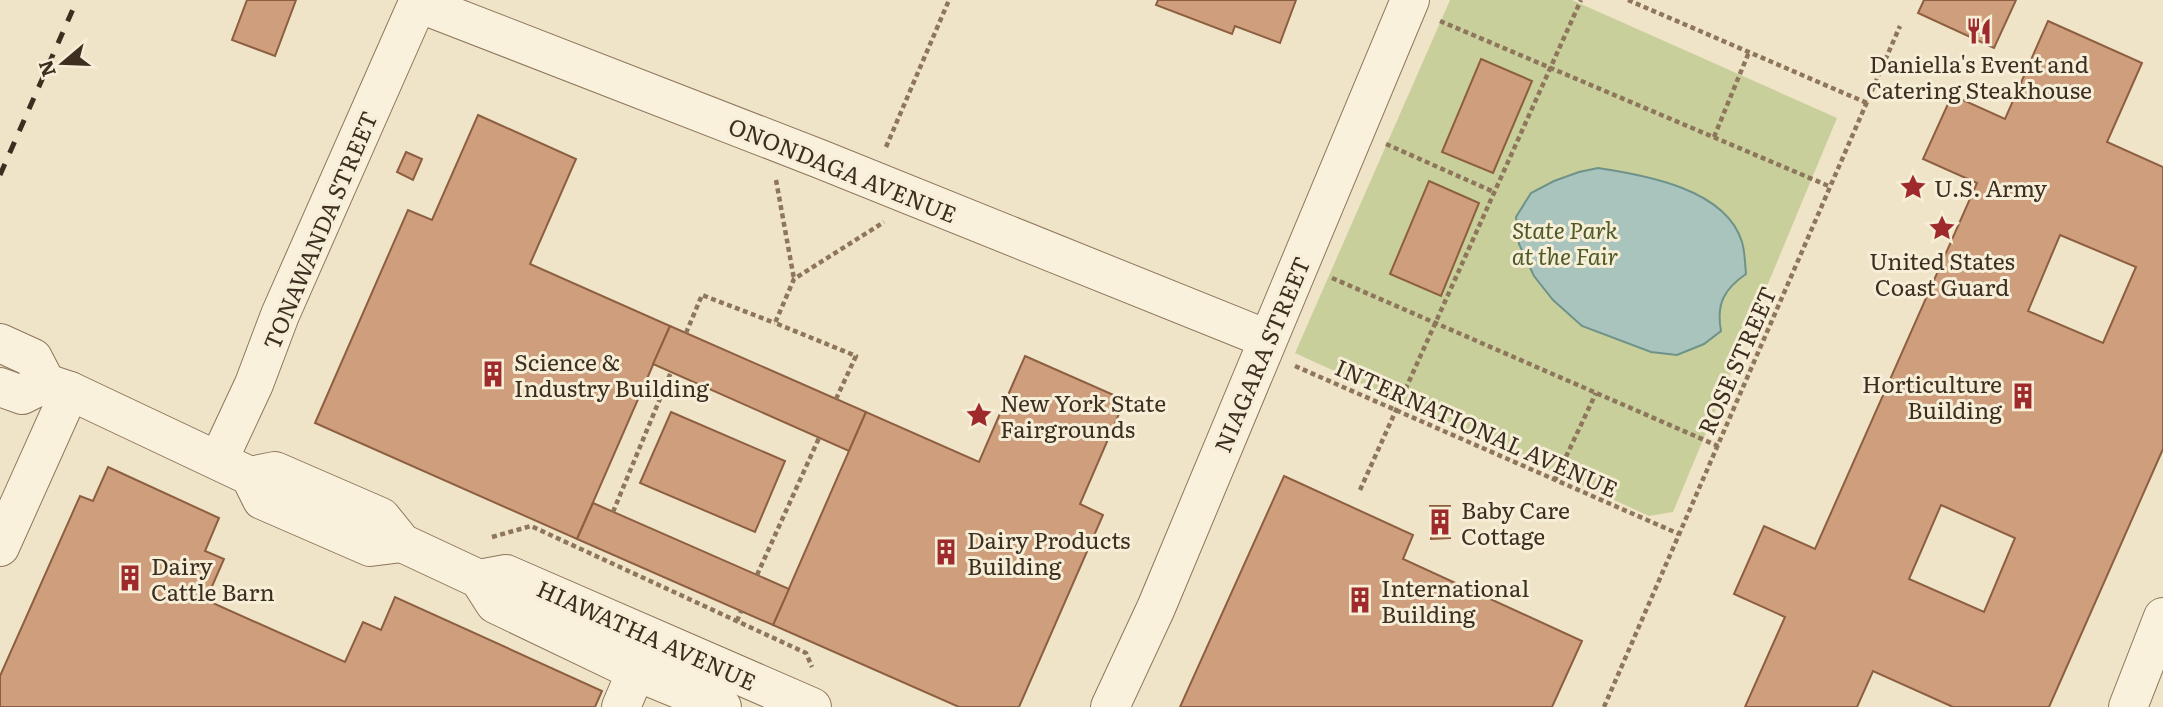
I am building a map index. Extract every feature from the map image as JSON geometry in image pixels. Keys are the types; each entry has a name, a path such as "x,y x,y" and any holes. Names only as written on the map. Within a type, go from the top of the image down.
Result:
{"street":[{"name":"ONONDAGA AVENUE","path":"419,1 872,180 1264,345"},
{"name":"TONAWANDA STREET","path":"234,468 254,384 280,315 419,1"},
{"name":"NIAGARA STREET","path":"1110,707 1156,608 1408,3"},
{"path":"0,343 33,358 58,387"},
{"path":"0,387 23,395 58,387"},
{"name":"HIAWATHA AVENUE","path":"58,387 234,468 262,500 370,547 402,543 479,579 495,604 637,672 722,707"},
{"path":"0,547 58,387"},
{"name":"HIAWATHA AVENUE","path":"479,579 506,574 651,635 813,691"},
{"path":"2128,707 2163,617"},
{"path":"621,707 651,635"}],"path":[{"path":"872,180 949,0"},
{"path":"1360,490 1581,0"},
{"path":"1628,0 1867,103"},
{"path":"1408,3 1550,68 1831,187"},
{"name":"ROSE STREET","path":"1604,707 1900,26"},
{"path":"1714,137 1749,52"},
{"path":"1355,130 1494,192"},
{"path":"769,139 794,279 775,323"},
{"path":"794,279 921,200"},
{"path":"1299,264 1718,446"},
{"path":"686,333 702,295 856,356 836,399"},
{"name":"INTERNATIONAL AVENUE","path":"1264,345 1396,410 1679,534"},
{"path":"613,512 671,372"},
{"path":"1555,480 1596,393"},
{"path":"757,575 819,438"},
{"path":"480,541 531,526 806,653 813,691"},
{"path":"595,556 598,548"},
{"path":"737,621 741,611"}],"green space":[{"name":"State Park at the Fair","path":"1450,0 1572,0 1837,118 1673,512 1649,516 1295,353"}],"water":[{"path":"1598,168 1638,175 1682,188 1719,209 1733,224 1742,242 1746,274 1732,285 1723,298 1721,331 1704,344 1677,355 1651,352 1582,326 1553,300 1534,276 1519,244 1516,217 1531,193 1554,181"}],"building":[{"path":"247,0 296,0 275,56 232,40"},
{"path":"1158,0 1296,0 1280,43 1235,26 1232,34 1156,5"},
{"name":"Daniella's Event and Catering Steakhouse","path":"1924,0 2016,0 1994,48 1918,13"},
{"name":"Horticulture Building","path":"2048,21 2142,63 2107,142 2163,167 2163,449 2049,707 1953,707 1873,671 1857,707 1745,707 1785,617 1734,594 1764,526 1815,549 1977,183 1923,159 1952,95 2005,119","holes":["2060,235 2136,267 2103,343 2028,311","1941,505 2015,538 1984,612 1909,579"]},
{"path":"1481,59 1532,81 1493,173 1442,152"},
{"name":"Science & Industry Building","path":"478,115 576,159 530,264 670,326 577,539 315,423 408,210 432,220"},
{"path":"406,152 422,159 413,180 397,172"},
{"path":"1429,181 1479,203 1441,296 1390,274"},
{"path":"670,326 866,412 849,451 653,364"},
{"name":"Dairy Products Building","path":"1025,356 1125,400 1080,504 1103,515 1019,707 959,707 773,625 866,412 979,462"},
{"path":"671,412 785,461 755,532 640,483"},
{"name":"Dairy Cattle Barn","path":"108,467 219,518 205,551 224,559 206,600 345,662 363,622 381,630 395,597 602,691 595,707 0,707 0,676 80,496 93,501"},
{"name":"International Building","path":"1284,476 1413,535 1403,559 1582,641 1552,707 1180,707"},
{"path":"593,503 789,589 773,625 577,539"},
{"name":"Baby Care Cottage","path":"1430,506 1450,506 1450,538 1431,539"}],"railway":[{"path":"0,175 77,0"}],"place":[{"name":"Daniella's Event and Catering Steakhouse","path":"1979,31"},
{"name":"U.S. Army","path":"1913,187"},
{"name":"United States Coast Guard","path":"1942,228"},
{"name":"Science & Industry Building","path":"493,374"},
{"name":"Horticulture Building","path":"2023,396"},
{"name":"New York State Fairgrounds","path":"979,415"},
{"name":"Baby Care Cottage","path":"1440,522"},
{"name":"Dairy Products Building","path":"946,552"},
{"name":"Dairy Cattle Barn","path":"130,578"},
{"name":"International Building","path":"1360,600"}]}
